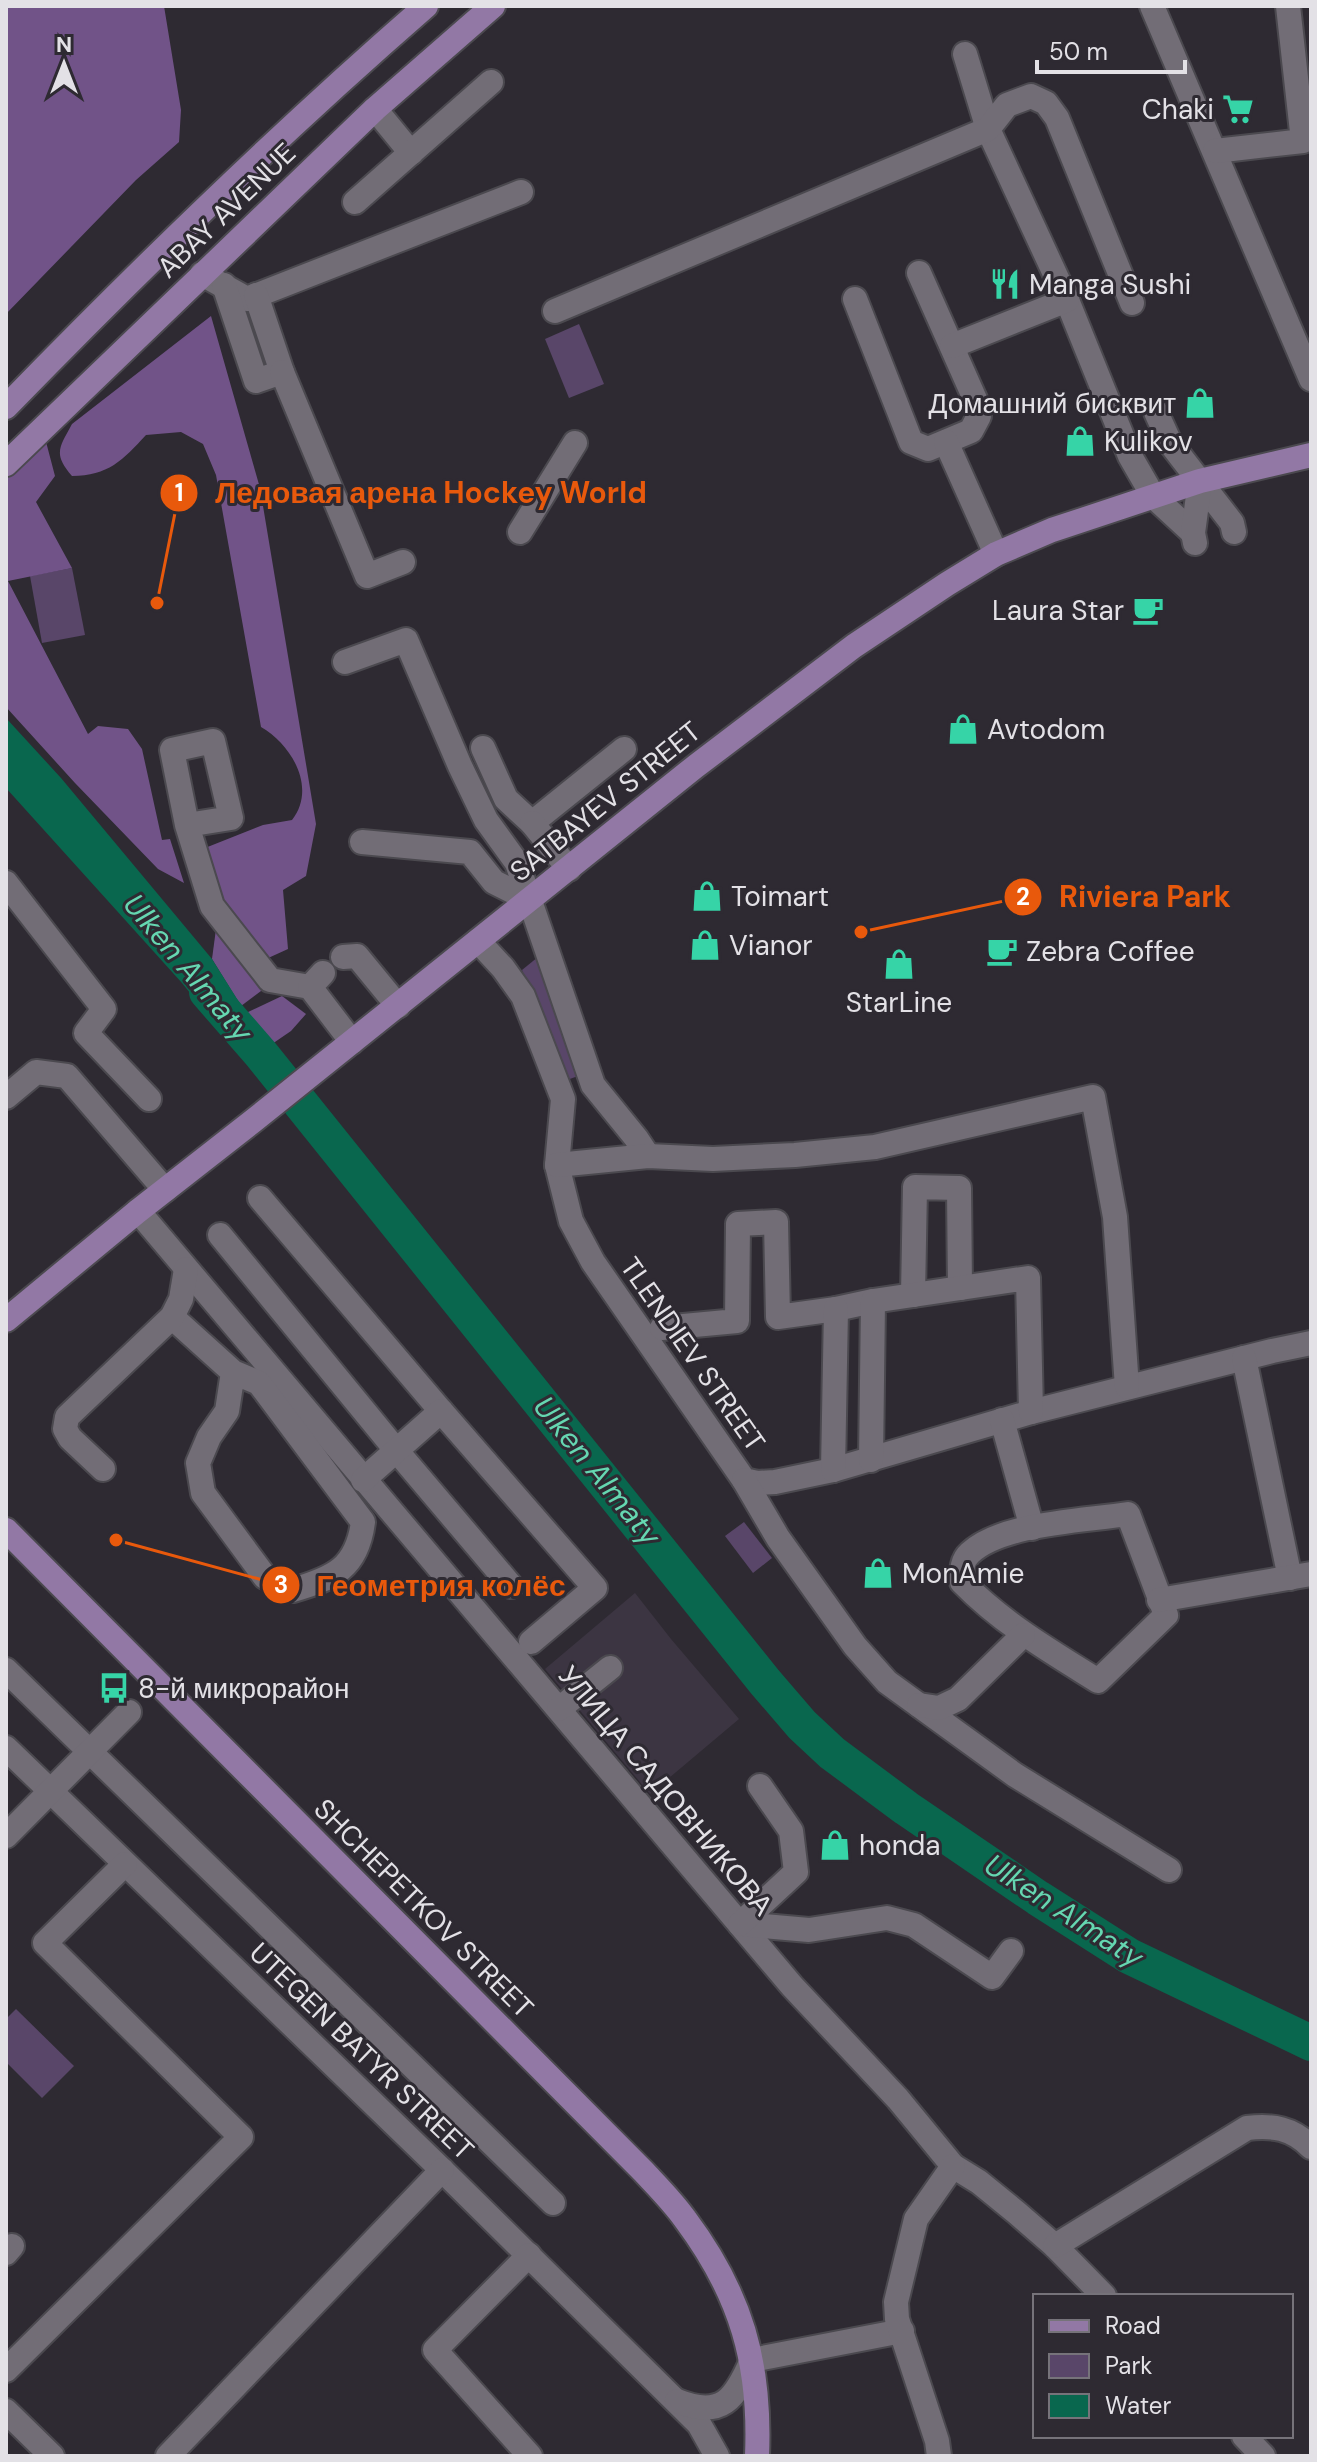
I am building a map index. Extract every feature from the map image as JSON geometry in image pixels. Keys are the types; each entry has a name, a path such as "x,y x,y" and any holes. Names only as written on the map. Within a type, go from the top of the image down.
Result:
{"main road":[{"name":"ABAY AVENUE","path":"6,407 136,275 342,79 426,6"},
{"name":"ABAY AVENUE","path":"6,464 213,280 375,109 493,6"},
{"name":"SATBAYEV STREET","path":"6,1320 696,766 854,646 947,584 996,554 1052,530 1200,481 1311,455"},
{"name":"SHCHEPETKOV STREET","path":"6,1530 644,2172 685,2217 733,2298 752,2360 757,2456"}],"street":[{"path":"1152,6 1311,379"},
{"path":"1215,151 1307,140 1303,72 1288,6"},
{"path":"965,54 988,129 1067,300 1130,456 1153,496 1194,538 1200,481"},
{"path":"355,202 491,82"},
{"path":"555,311 988,129 1007,105 1031,96 1046,103 1057,118 1132,303"},
{"path":"375,109 411,153"},
{"path":"213,280 247,299 521,192"},
{"path":"855,299 911,442 928,449 946,442 971,431 979,416 978,406 919,273"},
{"path":"213,280 256,381 282,372"},
{"path":"256,295 282,372 367,576 403,562"},
{"path":"952,346 1067,300"},
{"path":"1156,412 1170,443 1232,523 1234,532"},
{"path":"946,442 996,554"},
{"path":"520,532 575,443"},
{"path":"345,662 406,640 486,820 517,863 593,1085 648,1156"},
{"path":"483,748 506,799 532,823 569,869"},
{"path":"532,823 624,749"},
{"path":"187,825 212,906 270,980 316,980 352,1042"},
{"path":"362,842 470,852 494,882 530,900"},
{"path":"6,883 104,1009 86,1033 149,1099"},
{"path":"478,941 523,996 563,1099 593,1085"},
{"path":"343,957 357,956 398,1006"},
{"path":"6,1097 36,1072 67,1076 165,1190"},
{"path":"557,1165 648,1156 713,1159 875,1147 1093,1097 1115,1217 1127,1387"},
{"name":"TLENDIEV STREET","path":"563,1099 557,1165 571,1221 593,1262 744,1480 775,1482 833,1470 1031,1412 1311,1343"},
{"path":"913,1295 915,1187 959,1188 960,1288"},
{"path":"260,1198 595,1588 531,1642"},
{"name":"УЛИЦА САДОВНИКОВА","path":"138,1211 792,1986 898,2099 953,2166 979,2182 1055,2246 1102,2294"},
{"path":"737,1321 738,1224 776,1222 778,1317"},
{"path":"220,1235 511,1586"},
{"path":"103,1469 70,1438 65,1429 67,1417 172,1317 181,1299 186,1269"},
{"path":"662,1328 778,1317 1028,1278 1031,1412"},
{"path":"871,1460 873,1301"},
{"path":"833,1470 836,1309"},
{"path":"172,1317 233,1372 259,1383 363,1522 361,1542 347,1565 321,1582 293,1590 265,1577 203,1493 198,1463 209,1437 227,1411 233,1372"},
{"path":"1159,1600 1301,1576 1244,1358"},
{"path":"363,1480 441,1411"},
{"path":"1002,1420 1032,1528"},
{"path":"744,1480 778,1538 855,1646 887,1682 1015,1775 1169,1870"},
{"path":"1128,1514 1159,1600 1166,1615 1098,1681 1023,1635 975,1596 962,1582 961,1568 968,1554 1008,1532 1128,1514"},
{"path":"919,1705 939,1708 958,1699 1023,1635"},
{"path":"559,1709 610,1668"},
{"path":"6,1670 553,2203"},
{"path":"6,1836 129,1712"},
{"name":"UTEGEN BATYR STREET","path":"6,1748 699,2424 717,2456"},
{"path":"740,1924 796,1872 791,1831 760,1786"},
{"path":"6,2370 241,2137 45,1943 125,1864"},
{"path":"740,1924 809,1930 887,1918 914,1925 992,1977 1011,1951"},
{"path":"1055,2246 1247,2128 1271,2125 1302,2138 1311,2147"},
{"path":"939,2456 937,2441 897,2319 896,2302 916,2219 953,2166"},
{"path":"168,2456 442,2170"},
{"path":"529,2255 435,2350 530,2456"},
{"path":"673,2399 694,2408 707,2408 726,2402 739,2390 752,2360 902,2331"},
{"path":"6,2411 52,2456"},
{"path":"1246,2438 1263,2456"}],"shaded area":[{"path":"6,6 164,6 181,110 179,142 136,180 6,314"},
{"path":"211,316 260,488 316,824 306,876 283,890 288,949 266,959 224,903 205,848 263,825 292,820 299,808 301,781 291,756 261,727 216,475 203,444 181,432 146,435 122,459 96,473 72,476 60,456 61,445 72,424"},
{"path":"45,438 55,476 36,502 72,568 8,581 88,734 98,726 128,729 142,749 162,840 170,839 184,883 158,869 6,707 6,478"},
{"path":"216,929 265,988 241,1006 212,959"},
{"path":"282,996 306,1014 291,1031 272,1044 246,1013"},
{"path":"635,1593 739,1719 650,1794 545,1669"}],"green space":[{"path":"579,324 604,384 569,398 545,339"},
{"path":"72,568 85,635 42,643 30,576"},
{"path":"538,957 581,1075 564,1081 522,970"},
{"path":"744,1522 772,1558 753,1573 725,1536"},
{"path":"16,2009 74,2066 42,2098 6,2062 6,2019"}],"water":[{"path":"6,718 61,778 212,959 251,1021 228,1040 182,983 6,788"}],"waterway":[{"name":"Ulken Almaty","path":"207,992 261,1054 802,1725 832,1753 906,1808 1129,1956 1311,2043"}],"place":[{"name":"Chaki","path":"1238,109"},
{"name":"Manga Sushi","path":"1005,284"},
{"name":"Домашний бисквит","path":"1200,403"},
{"name":"Kulikov","path":"1080,441"},
{"name":"Ледовая арена Hockey World","path":"157,603"},
{"name":"Laura Star","path":"1148,610"},
{"name":"Avtodom","path":"963,729"},
{"name":"Toimart","path":"707,896"},
{"name":"Riviera Park","path":"861,932"},
{"name":"Vianor","path":"705,945"},
{"name":"Zebra Coffee","path":"1002,951"},
{"name":"StarLine","path":"899,964"},
{"name":"Геометрия колёс","path":"116,1540"},
{"name":"MonAmie","path":"878,1573"},
{"name":"8-й микрорайон","path":"114,1688"},
{"name":"honda","path":"835,1845"}]}
